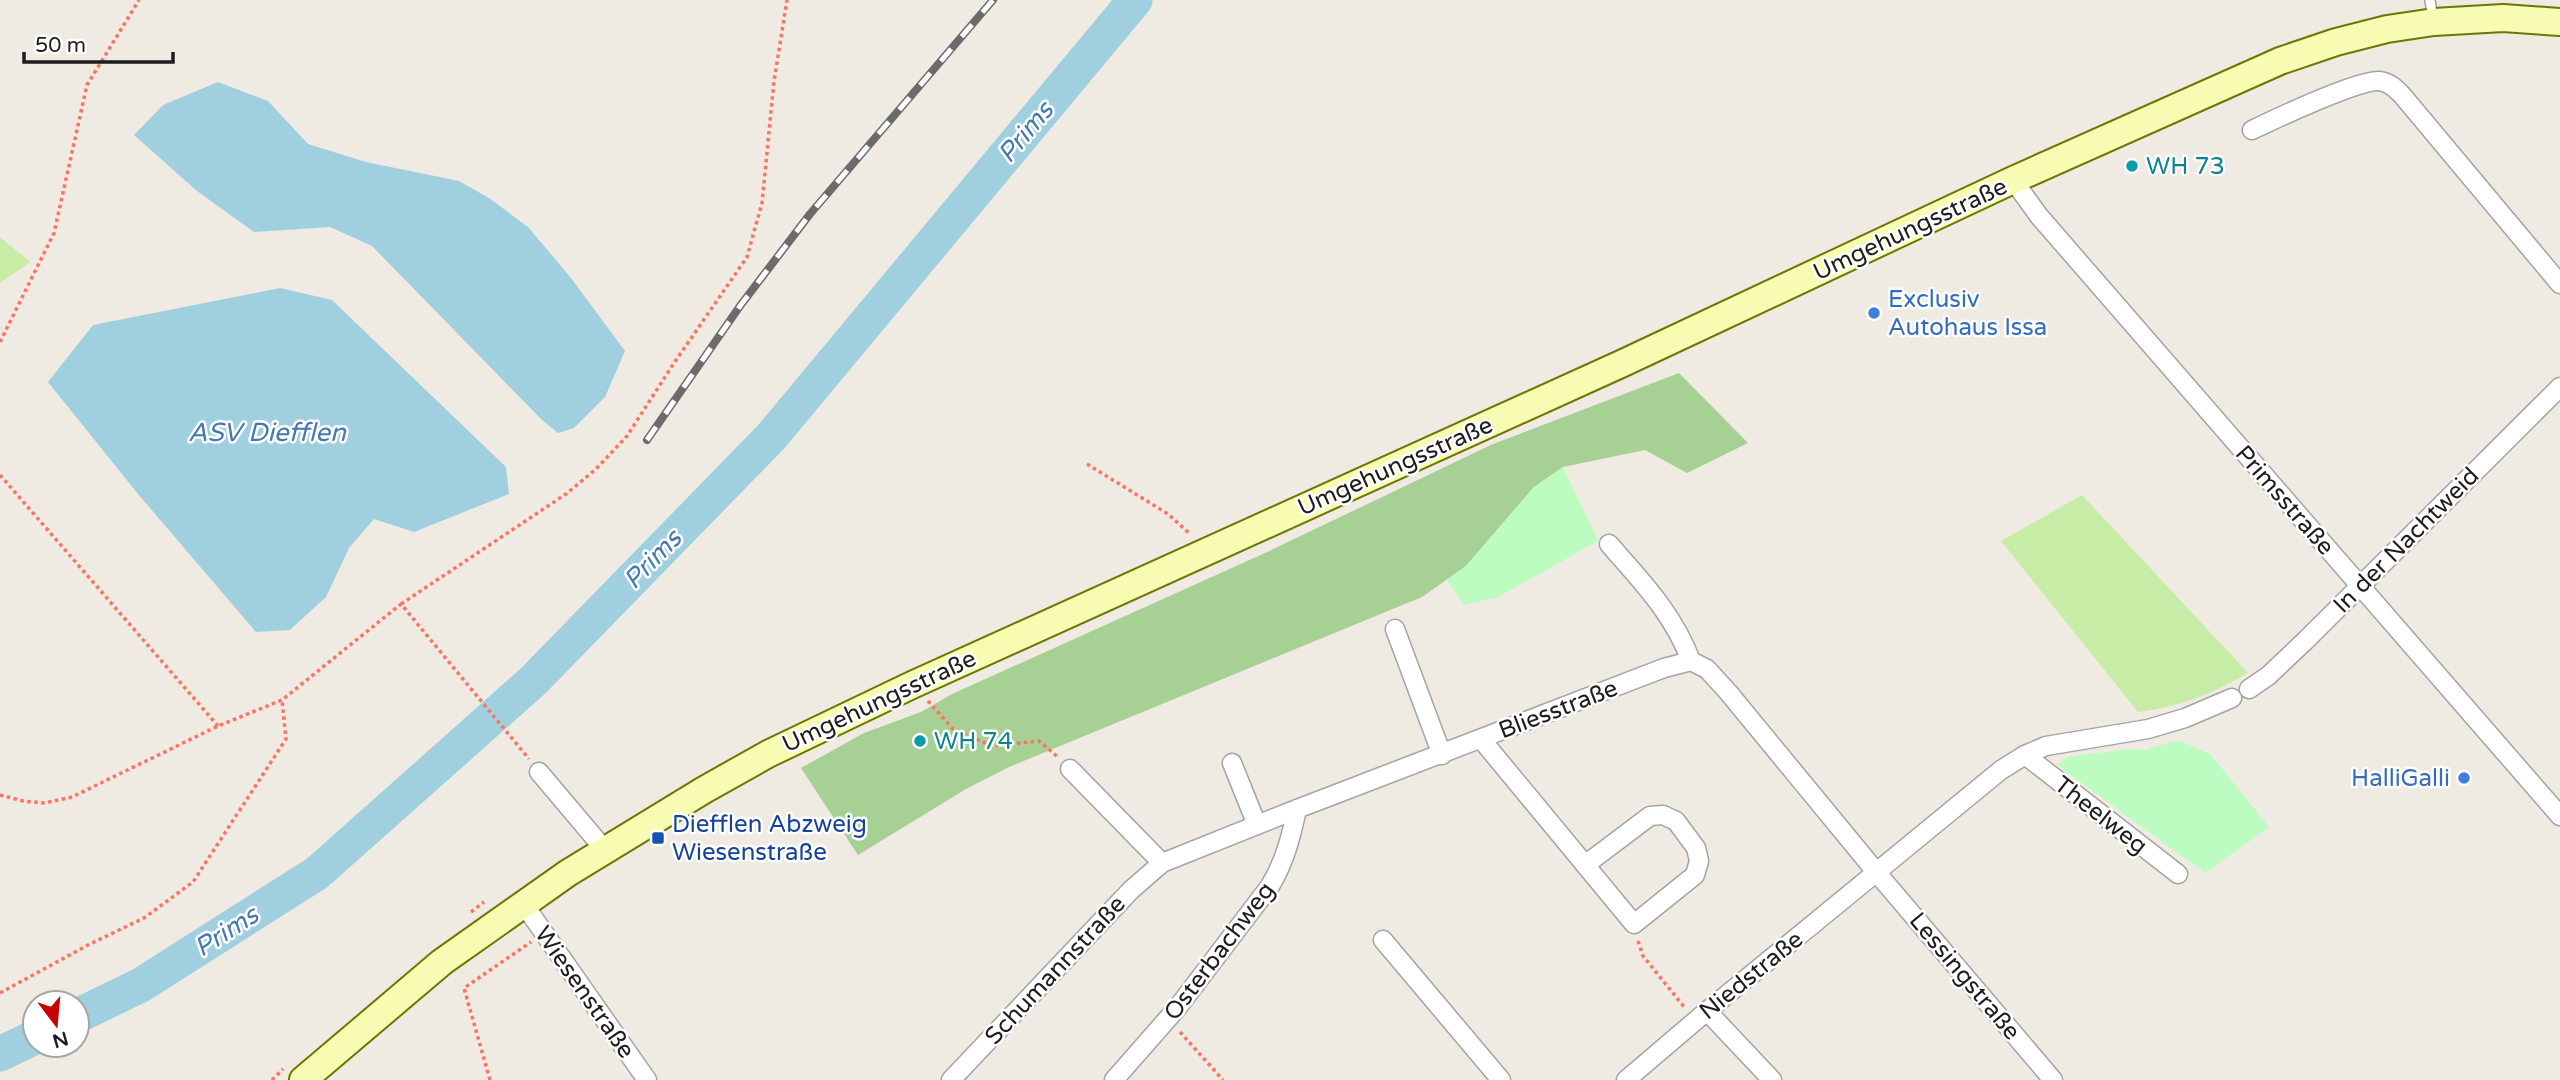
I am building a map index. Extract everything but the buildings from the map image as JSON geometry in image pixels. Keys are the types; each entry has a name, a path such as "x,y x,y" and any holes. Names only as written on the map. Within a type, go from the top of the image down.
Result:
{"main road":[{"name":"Umgehungsstraße","path":"303,1080 442,962 604,849 768,754 912,684 1621,364 2012,180 2280,61 2387,29 2432,11 2560,22"}],"street":[{"path":"2252,130 2358,87 2377,81 2390,84 2402,94 2560,285"},
{"name":"Primsstraße","path":"2012,180 2039,216 2560,816"},
{"name":"In der Nachtweid","path":"2249,689 2268,676 2361,586 2560,387"},
{"path":"1609,544 1675,623 1691,661 1707,669 1728,692 1877,873 2001,770 2025,755 2046,746 2148,729 2185,718 2232,698"},
{"path":"1395,629 1442,755"},
{"name":"Bliesstraße","path":"1162,863 1297,808 1442,755 1664,668 1691,661"},
{"path":"1481,740 1634,924 1695,875 1699,862 1696,848 1676,821 1663,815 1650,816 1585,865"},
{"name":"Theelweg","path":"2025,755 2178,874"},
{"path":"1232,763 1257,825"},
{"path":"1070,769 1162,863"},
{"path":"539,772 604,849"},
{"name":"Osterbachweg","path":"1114,1080 1168,1019 1270,886 1283,864 1291,841 1297,808"},
{"name":"Schumannstraße","path":"951,1080 1131,890 1162,863"},
{"name":"Niedstraße","path":"1626,1080 1877,873"},
{"name":"Lessingstraße","path":"1877,873 2053,1080"},
{"name":"Wiesenstraße","path":"523,903 647,1080"},
{"path":"1383,940 1501,1080"},
{"path":"1701,1016 1772,1080"}],"path":[{"path":"0,342 54,233 87,85 139,0"},
{"path":"0,795 44,803 72,797 218,726 282,700 401,604 566,494 596,468 627,436 747,257 762,204 774,81 788,0"},
{"path":"1087,464 1168,514 1190,534 1203,552"},
{"path":"0,475 218,726"},
{"path":"401,604 539,772"},
{"path":"912,684 953,729 992,746 1039,741 1070,769"},
{"path":"0,993 144,918 193,883 286,739 282,700"},
{"path":"1634,924 1643,956 1701,1016"},
{"path":"490,1080 464,988 544,933"},
{"path":"1168,1019 1223,1080"}],"green space":[{"path":"0,237 30,262 0,283"},
{"path":"1679,373 1748,443 1687,473 1645,450 1563,467 1534,487 1466,566 1422,597 1009,767 966,789 858,855 801,768 864,733 921,712 952,694 1265,553 1493,444"},
{"path":"1563,467 1598,541 1498,597 1464,605 1447,580 1466,566 1534,487"},
{"path":"2082,495 2248,673 2195,698 2138,712 2001,541"},
{"path":"2179,740 2211,755 2269,827 2205,873 2057,765 2067,757 2130,749 2144,750"}],"water":[{"path":"218,82 268,101 308,144 366,162 459,181 489,198 528,227 571,278 625,351 605,397 574,428 558,433 541,419 372,246 330,227 254,232 197,191 134,135 163,105"},
{"name":"ASV Diefflen","path":"280,288 332,300 506,467 509,494 414,532 374,519 349,548 326,597 290,630 256,632 138,494 48,382 93,325"}],"waterway":[{"path":"1116,0 1133,3"},
{"name":"Prims","path":"91,1009 141,985 317,873 533,681 771,437 1135,0"},
{"name":"Prims","path":"0,1054 21,1044"}],"railway":[{"path":"647,440 740,306 810,214 993,0"}],"place":[{"name":"WH 73","path":"2132,166"},
{"name":"Exclusiv Autohaus Issa","path":"1874,313"},
{"name":"WH 74","path":"920,741"},
{"name":"HalliGalli","path":"2464,778"},
{"name":"Diefflen Abzweig Wiesenstraße","path":"658,838"}]}
